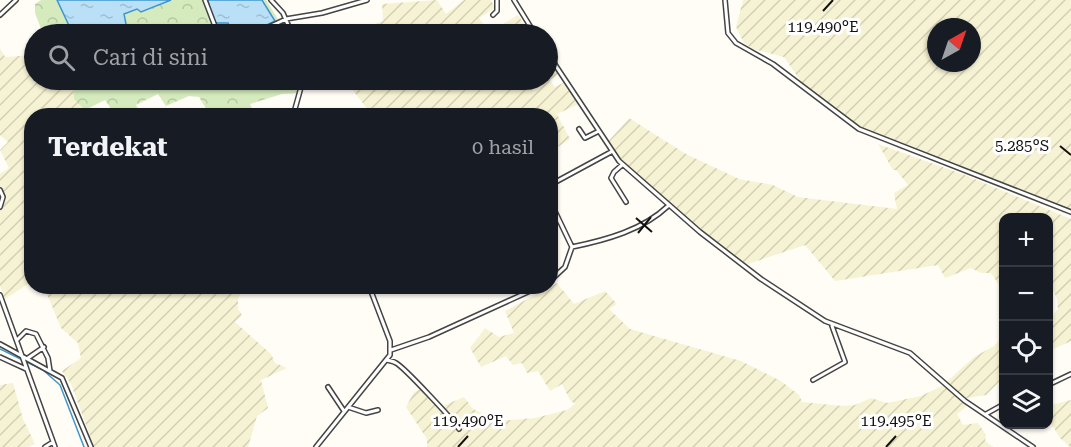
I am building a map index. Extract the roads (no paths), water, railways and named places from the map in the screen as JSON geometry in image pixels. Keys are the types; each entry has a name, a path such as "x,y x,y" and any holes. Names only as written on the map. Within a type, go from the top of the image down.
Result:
{"street":[{"path":"0,15 16,0"},
{"path":"205,0 214,24"},
{"path":"271,0 288,24"},
{"path":"275,24 286,19 322,13 367,0"},
{"path":"493,15 497,11 497,0"},
{"path":"514,0 529,24"},
{"path":"725,0 728,33 736,44 772,64 859,129 1071,212"},
{"path":"558,69 611,152 622,165 668,206 761,279 832,325 910,353 965,401 1033,447"},
{"path":"295,108 300,90"},
{"path":"579,129 585,138 598,131"},
{"path":"558,181 611,152"},
{"path":"622,165 611,178 626,202"},
{"path":"0,190 3,197 0,207"},
{"path":"572,247 628,231 657,216 668,206"},
{"path":"558,218 572,247 565,267 558,274"},
{"path":"316,447 387,360 391,350 372,294"},
{"path":"391,350 429,337 523,294"},
{"path":"0,295 55,447"},
{"path":"813,380 845,362 832,325"},
{"path":"17,340 31,331 44,347 50,371"},
{"path":"0,344 58,374 64,381 91,447"},
{"path":"24,358 44,347"},
{"path":"0,357 26,367"},
{"path":"387,360 397,363 406,370 456,422 459,429"},
{"path":"1053,383 1071,374"},
{"path":"328,387 344,411"},
{"path":"348,407 366,413 378,410"},
{"path":"986,414 999,407"},
{"path":"45,447 53,442"}],"water":[{"path":"57,0 171,0 141,12 137,9 124,14 126,24 68,24"},
{"path":"208,0 262,0 275,21 269,24 229,24 216,23 211,17"}],"waterway":[{"path":"0,349 43,370 60,385 84,447"}]}
